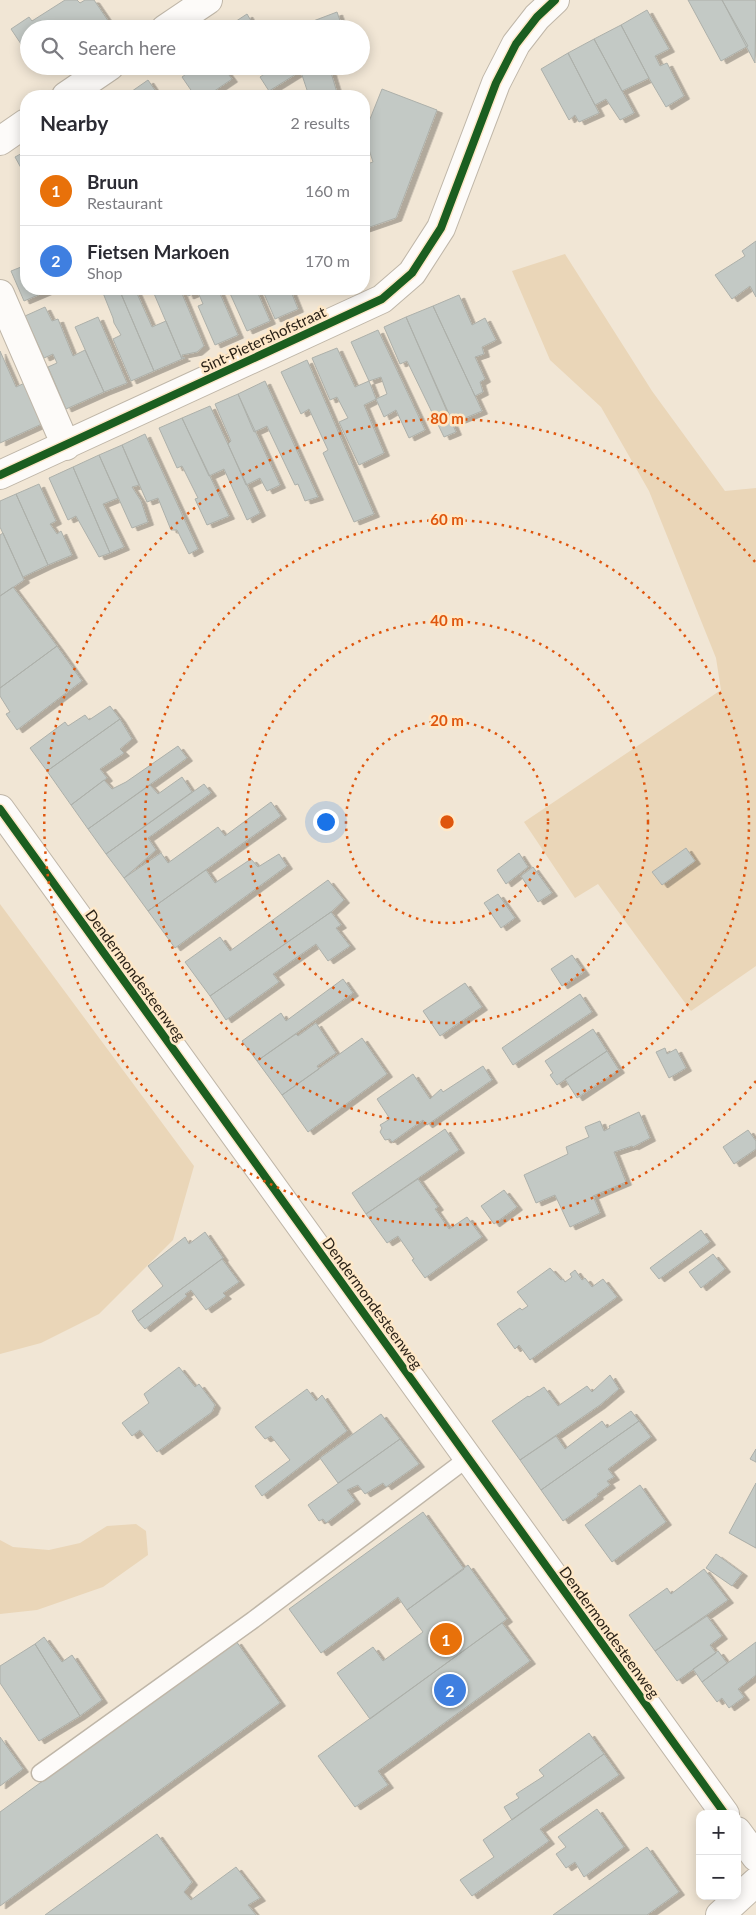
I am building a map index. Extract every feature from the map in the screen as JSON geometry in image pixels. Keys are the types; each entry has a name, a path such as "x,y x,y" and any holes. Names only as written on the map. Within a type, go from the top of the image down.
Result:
{"main road":[{"path":"178,20 208,0"},
{"name":"Sint-Pietershofstraat","path":"0,475 382,299 412,273 441,228 496,83 516,44 541,6"},
{"path":"75,90 97,75"},
{"path":"0,141 20,127"},
{"path":"0,294 66,446"},
{"name":"Dendermondesteenweg","path":"0,809 722,1810"},
{"path":"741,1836 756,1857"},
{"path":"720,1915 756,1882"}],"lane":[{"path":"40,1773 253,1620 468,1458"}],"shaded area":[{"path":"565,254 652,391 725,491 756,488 756,966 691,1011 598,884 575,898 524,822 721,690 716,658 649,491 601,407 550,360 512,271"},
{"path":"0,904 194,1166 173,1240 99,1314 41,1343 0,1354"},
{"path":"136,1524 146,1531 148,1555 103,1587 37,1610 0,1614 0,1540 13,1547 49,1550 80,1543 107,1526"}],"building":[{"path":"65,0 77,0 80,3 85,0 94,0 108,20 34,20"},
{"path":"688,0 722,0 748,46 721,61"},
{"path":"722,0 755,0 755,63"},
{"path":"647,10 669,49 655,56 660,66 667,63 684,96 666,107 621,25"},
{"path":"337,12 340,20 316,20"},
{"path":"247,14 251,20 238,20"},
{"path":"20,23 20,42 11,29"},
{"path":"621,25 649,78 622,91 594,39"},
{"path":"594,39 634,113 620,120 606,99 595,105 568,53"},
{"path":"568,53 599,113 579,122 575,115 569,120 541,69"},
{"path":"185,75 229,75 232,79 216,90 191,90 182,77"},
{"path":"263,75 295,75 271,90 268,90 260,77"},
{"path":"302,75 332,75 336,90 307,90"},
{"path":"148,80 155,90 134,90"},
{"path":"382,89 437,110 396,218 370,227 370,163 373,162 370,153 370,119"},
{"path":"20,154 20,166 15,157"},
{"path":"756,241 756,297 750,286 732,299 715,275 745,256 742,251"},
{"path":"20,267 20,292 11,271"},
{"path":"21,295 38,295 24,301"},
{"path":"104,295 122,295 154,371 131,381 113,339 121,335"},
{"path":"122,295 138,295 152,327 166,321 182,359 154,371"},
{"path":"155,295 183,295 204,346 197,352 182,355 185,358 182,359"},
{"path":"199,295 221,295 238,335 215,345 198,306 203,304"},
{"path":"231,295 259,295 270,321 247,331"},
{"path":"265,295 292,295 298,309 275,319"},
{"path":"459,295 472,325 485,318 496,340 482,347 484,354 475,357 485,379 480,382 483,392 475,396 433,306"},
{"path":"433,306 482,411 453,423 406,317"},
{"path":"45,307 52,321 58,319 73,356 85,350 104,392 66,409 48,367 57,363 53,354 44,358 25,316"},
{"path":"98,317 127,383 104,392 75,327"},
{"path":"406,317 456,432 444,437 407,361 400,364 384,327"},
{"path":"378,330 425,430 409,438 396,410 384,417 376,399 387,394 381,377 369,381 351,342"},
{"path":"337,348 355,387 369,381 376,399 364,405 384,453 359,465 339,422 348,418 337,397 330,400 312,358"},
{"path":"0,351 16,387 27,382 44,423 0,443"},
{"path":"307,360 374,514 354,522 323,453 328,450 309,409 301,414 281,372"},
{"path":"265,381 318,497 305,501 298,484 295,485 267,426 254,432 238,394"},
{"path":"238,394 280,485 267,491 260,478 246,485 228,444 231,441 215,404"},
{"path":"210,406 260,513 247,520 224,469 209,476 182,418"},
{"path":"182,418 229,516 207,525 195,499 198,498 182,466 177,468 159,428"},
{"path":"145,434 198,549 189,554 177,530 171,530 158,498 147,502 122,445"},
{"path":"122,445 139,485 132,487 141,501 148,522 132,528 99,455"},
{"path":"99,455 118,498 103,504 124,547 110,553 73,467"},
{"path":"73,467 110,553 99,557 76,516 68,520 49,478"},
{"path":"39,484 56,521 50,524 57,534 61,531 72,555 48,565 16,494"},
{"path":"16,494 48,565 23,577 0,527 0,501"},
{"path":"3,533 24,580 0,596 0,535"},
{"path":"13,587 57,646 0,688 0,596"},
{"path":"57,646 82,681 17,730 6,714 10,712 0,696 0,688"},
{"path":"110,706 120,719 47,771 30,748 65,722 68,726 85,715 89,720"},
{"path":"120,719 132,739 120,749 124,753 100,769 107,778 71,805 47,771"},
{"path":"178,746 187,758 88,829 71,805 104,780 112,789 126,782"},
{"path":"182,777 192,792 106,854 88,829 150,785 158,794"},
{"path":"204,784 211,793 148,838 156,850 124,878 106,854"},
{"path":"271,802 281,816 148,911 124,878 161,853 168,863 218,827 225,836"},
{"path":"686,848 695,861 662,885 652,872"},
{"path":"519,853 528,867 506,884 497,870"},
{"path":"279,854 287,866 175,948 148,911 206,870 215,883 251,859 258,867"},
{"path":"533,867 552,893 538,902 521,876"},
{"path":"328,880 344,900 331,912 210,996 185,962 220,937 230,951"},
{"path":"498,894 515,918 501,928 484,903"},
{"path":"331,912 341,925 336,928 350,946 328,961 316,944 273,974 279,982 226,1020 210,996"},
{"path":"572,955 584,972 562,986 551,969"},
{"path":"343,979 353,993 257,1061 242,1041 281,1013 286,1021"},
{"path":"465,983 482,1007 440,1036 423,1011"},
{"path":"580,994 592,1012 513,1065 502,1048"},
{"path":"316,1023 336,1053 317,1066 319,1069 282,1095 257,1061 296,1034 298,1036"},
{"path":"593,1029 607,1051 557,1085 550,1075 553,1073 545,1061"},
{"path":"362,1038 387,1074 308,1132 282,1095"},
{"path":"665,1048 667,1054 676,1049 686,1068 669,1078 656,1052"},
{"path":"607,1051 619,1070 577,1098 565,1079"},
{"path":"483,1066 492,1080 427,1125 423,1120 392,1142 390,1139 385,1140 380,1132 382,1128 380,1125 390,1119 377,1099 413,1074 430,1099 441,1089 443,1092"},
{"path":"639,1112 650,1138 633,1147 614,1152 626,1182 593,1196 600,1213 570,1227 555,1195 536,1203 524,1175 568,1154 566,1147 589,1137 585,1127 600,1121 604,1131 610,1128 609,1126"},
{"path":"445,1129 459,1150 366,1214 352,1193"},
{"path":"748,1130 756,1141 756,1149 734,1164 723,1147"},
{"path":"418,1179 438,1207 435,1209 449,1229 467,1217 482,1237 425,1278 398,1236 387,1243 366,1214"},
{"path":"504,1190 517,1207 494,1224 481,1206"},
{"path":"701,1230 710,1242 659,1279 650,1268"},
{"path":"205,1232 223,1258 138,1321 132,1311 163,1286 148,1266 185,1237 189,1244"},
{"path":"713,1254 725,1269 701,1288 689,1272"},
{"path":"222,1259 239,1282 223,1293 226,1296 206,1310 191,1290 185,1294 187,1296 145,1329 138,1321"},
{"path":"550,1268 565,1282 572,1277 570,1274 575,1270 582,1280 585,1278 592,1287 603,1279 617,1297 530,1360 519,1345 515,1349 497,1324 520,1308 522,1310 528,1306 517,1292"},
{"path":"179,1367 195,1387 199,1384 215,1405 212,1412 157,1452 140,1430 132,1436 122,1423 149,1403 144,1394"},
{"path":"610,1375 619,1389 600,1405 520,1460 492,1421 544,1387 558,1406 587,1386 592,1392"},
{"path":"307,1389 316,1401 322,1395 347,1431 262,1496 255,1486 290,1460 271,1436 265,1439 255,1427"},
{"path":"631,1411 639,1421 541,1490 520,1460 556,1436 565,1449 602,1421 607,1428"},
{"path":"381,1414 400,1439 338,1483 320,1458"},
{"path":"639,1421 651,1437 608,1469 614,1477 607,1481 610,1485 563,1521 541,1490"},
{"path":"400,1439 419,1464 386,1487 383,1483 365,1494 358,1485 347,1490 355,1501 326,1523 323,1519 319,1521 308,1505"},
{"path":"756,1449 756,1462 750,1459"},
{"path":"756,1483 756,1548 729,1533"},
{"path":"640,1485 666,1522 612,1562 585,1525"},
{"path":"423,1512 464,1569 407,1610 398,1597 321,1653 289,1609"},
{"path":"716,1554 742,1573 732,1586 706,1568"},
{"path":"468,1565 507,1619 370,1719 337,1673 373,1647 383,1661 423,1632 407,1610"},
{"path":"704,1569 728,1600 655,1651 629,1615 667,1588 671,1594"},
{"path":"707,1616 722,1636 710,1645 716,1653 677,1681 655,1651"},
{"path":"502,1623 530,1661 378,1771 388,1785 355,1807 318,1756"},
{"path":"44,1637 62,1662 72,1655 102,1700 80,1716 35,1644"},
{"path":"236,1641 280,1703 0,1906 0,1812"},
{"path":"756,1642 756,1675 738,1689 744,1697 729,1708 722,1698 717,1702 702,1682"},
{"path":"35,1644 80,1716 39,1741 0,1683 0,1666"},
{"path":"718,1651 727,1663 702,1682 693,1669"},
{"path":"589,1733 604,1754 512,1820 504,1807 519,1798 516,1794 544,1776 539,1770"},
{"path":"0,1737 23,1769 0,1786"},
{"path":"604,1754 619,1775 540,1829 549,1841 472,1896 460,1880 494,1857 483,1840"},
{"path":"597,1809 624,1847 584,1877 575,1862 566,1868 556,1854 566,1847 558,1837"},
{"path":"157,1834 192,1882 184,1892 191,1900 236,1867 260,1898 248,1905 256,1915 45,1915"},
{"path":"647,1847 679,1892 647,1915 553,1915"}],"cycle path":[{"path":"0,475 382,299 412,273 441,228 496,83 516,44 537,17 555,0"},
{"path":"0,809 722,1810"}],"place":[{"name":"Bruun","path":"446,1639"},
{"name":"Fietsen Markoen","path":"450,1690"}]}
